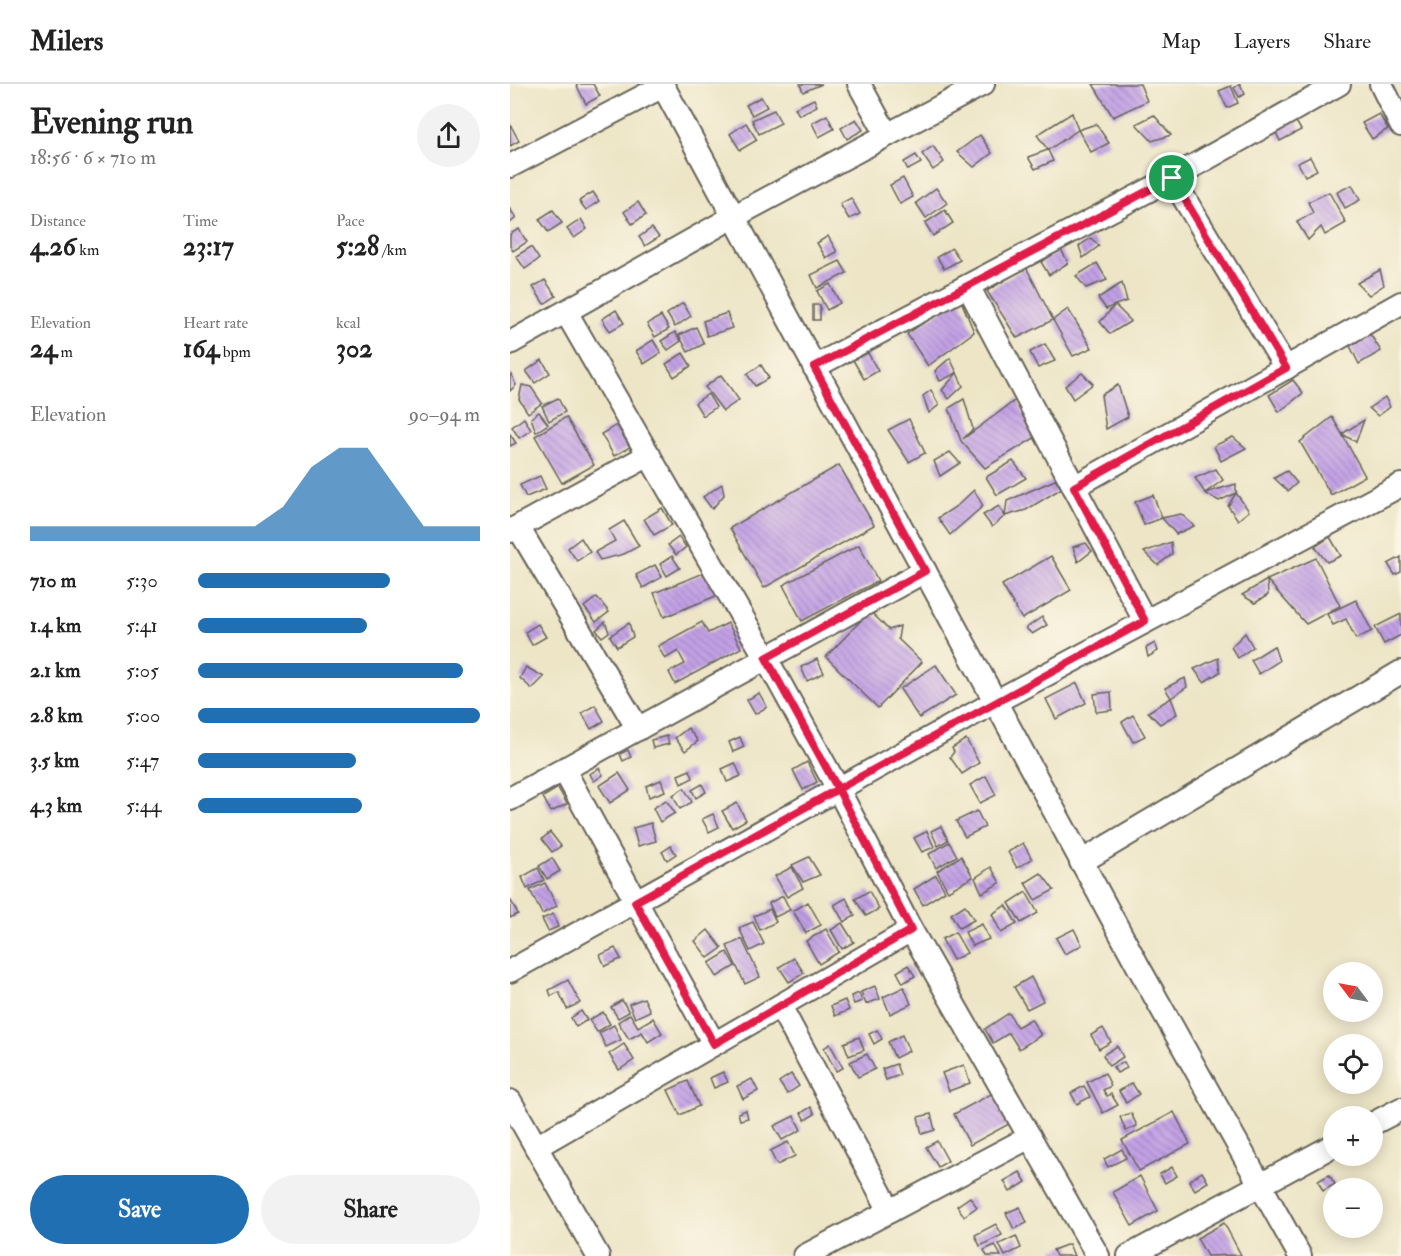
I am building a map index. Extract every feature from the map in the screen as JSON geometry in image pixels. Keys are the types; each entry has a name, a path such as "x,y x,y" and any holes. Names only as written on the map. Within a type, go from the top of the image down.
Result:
{"street":[{"path":"859,84 887,135"},
{"path":"510,343 733,217 983,84"},
{"path":"814,367 1172,178 1339,84"},
{"path":"1381,84 1401,125"},
{"path":"510,166 662,85 1081,862 1300,1256"},
{"path":"1172,178 1286,368"},
{"path":"968,286 1145,621"},
{"path":"1074,487 1401,303"},
{"path":"566,312 766,658 838,789 911,930 1098,1256"},
{"path":"638,729 514,529 649,455"},
{"path":"510,971 995,702 1401,485"},
{"path":"510,800 925,571"},
{"path":"1081,862 1401,672"},
{"path":"564,770 714,1044"},
{"path":"536,1147 911,930"},
{"path":"780,1006 890,1211"},
{"path":"510,1101 598,1256"},
{"path":"1383,1118 1401,1109"},
{"path":"805,1256 1030,1137"},
{"path":"1129,1256 1323,1151"}],"building":[{"path":"576,84 593,84 600,96 586,104"},
{"path":"800,84 822,84 803,92"},
{"path":"1093,84 1140,84 1147,101 1113,117"},
{"path":"1240,84 1245,94 1239,97 1234,88"},
{"path":"1231,86 1238,103 1227,108 1219,91"},
{"path":"761,97 767,107 752,115 746,105"},
{"path":"814,99 817,106 799,115 795,108"},
{"path":"774,110 781,123 759,134 752,120"},
{"path":"1072,113 1078,130 1048,150 1037,135"},
{"path":"1379,114 1388,129 1372,139 1362,123"},
{"path":"827,115 834,129 819,137 812,123"},
{"path":"1154,115 1171,135 1152,141 1136,124"},
{"path":"1294,118 1301,130 1280,141 1274,128"},
{"path":"856,119 863,130 847,139 841,128"},
{"path":"746,123 757,140 740,150 730,134"},
{"path":"510,124 519,141 510,146"},
{"path":"1096,124 1109,143 1091,152 1078,130"},
{"path":"980,135 992,153 974,167 957,152"},
{"path":"933,146 944,162 933,170 922,154"},
{"path":"1048,150 1053,161 1035,169 1028,157"},
{"path":"916,155 921,163 908,170 904,162"},
{"path":"1310,157 1317,170 1305,176 1298,163"},
{"path":"903,178 913,197 900,204 890,185"},
{"path":"1352,185 1360,200 1345,208 1337,192"},
{"path":"936,188 947,203 926,218 916,203"},
{"path":"593,192 599,201 586,210 579,201"},
{"path":"1329,192 1346,223 1325,235 1321,227 1308,240 1297,222 1313,213 1308,202"},
{"path":"851,198 860,214 849,219 840,204"},
{"path":"638,202 646,215 632,224 624,212"},
{"path":"510,209 516,218 510,223"},
{"path":"553,210 562,223 548,232 539,219"},
{"path":"945,210 953,223 933,236 925,223"},
{"path":"581,219 587,229 574,238 567,229"},
{"path":"652,228 659,237 645,246 639,237"},
{"path":"519,229 527,242 513,251 510,246 510,234"},
{"path":"828,236 837,252 826,258 817,243"},
{"path":"1091,238 1099,246 1083,258 1079,246"},
{"path":"531,247 539,259 525,269 516,256"},
{"path":"952,248 960,260 944,269 937,257"},
{"path":"1061,249 1068,263 1049,275 1041,262"},
{"path":"840,261 847,273 817,288 811,275"},
{"path":"1097,263 1107,280 1086,288 1076,276"},
{"path":"1026,267 1053,320 1017,338 987,291"},
{"path":"1380,270 1384,285 1369,295 1357,283"},
{"path":"545,280 556,296 544,304 533,287"},
{"path":"1122,283 1127,301 1106,309 1098,298"},
{"path":"830,284 840,303 827,310 817,291"},
{"path":"960,298 974,332 928,366 907,334"},
{"path":"683,303 691,316 675,327 667,314"},
{"path":"813,305 820,305 820,320 813,320"},
{"path":"1115,305 1131,321 1110,334 1100,322"},
{"path":"1068,309 1092,348 1073,356 1053,320"},
{"path":"616,310 624,323 610,331 602,319"},
{"path":"727,313 732,328 707,336 703,321"},
{"path":"661,316 669,329 655,337 647,324"},
{"path":"696,327 704,344 688,352 679,335"},
{"path":"675,332 681,341 668,350 661,341"},
{"path":"1370,334 1381,351 1359,364 1350,346"},
{"path":"653,340 661,353 644,364 636,351"},
{"path":"1045,344 1055,361 1038,368 1030,352"},
{"path":"683,353 691,366 674,377 666,364"},
{"path":"868,353 878,371 864,379 853,360"},
{"path":"950,358 957,373 940,381 935,371"},
{"path":"542,360 550,373 535,383 526,371"},
{"path":"761,365 769,378 755,386 747,374"},
{"path":"957,373 963,386 949,399 942,390"},
{"path":"1082,373 1093,384 1073,399 1065,386"},
{"path":"511,374 516,385 510,391 510,376"},
{"path":"721,375 739,400 723,411 705,387"},
{"path":"1293,380 1303,393 1279,412 1269,395"},
{"path":"522,385 531,387 542,403 528,413 519,399"},
{"path":"1118,385 1128,417 1106,429 1101,395"},
{"path":"931,390 939,405 929,413 923,396"},
{"path":"708,394 716,407 703,416 695,403"},
{"path":"1385,397 1390,407 1378,416 1369,408"},
{"path":"558,398 565,412 549,421 542,406"},
{"path":"964,399 973,429 963,439 1017,399 1036,437 985,468 961,441 949,408"},
{"path":"539,412 548,424 536,432 531,418"},
{"path":"566,417 594,465 562,483 535,436"},
{"path":"1332,417 1365,476 1331,495 1300,442"},
{"path":"524,418 531,430 519,438 512,427"},
{"path":"909,419 925,453 909,462 888,430"},
{"path":"1364,420 1356,442 1342,434"},
{"path":"617,425 630,447 614,456 601,434"},
{"path":"510,434 516,443 510,446"},
{"path":"1233,437 1246,448 1221,461 1214,446"},
{"path":"950,452 960,463 940,476 934,461"},
{"path":"1013,461 1026,478 997,495 986,477"},
{"path":"839,465 874,525 764,588 730,528"},
{"path":"1216,469 1223,480 1205,493 1195,478"},
{"path":"1287,471 1297,483 1288,491 1274,478"},
{"path":"540,476 546,489 526,497 520,485"},
{"path":"1055,480 1062,488 1026,510 1005,516 1007,501"},
{"path":"722,484 724,495 712,509 703,497"},
{"path":"1236,484 1236,493 1219,501 1205,493"},
{"path":"974,490 983,506 950,535 938,518 958,505"},
{"path":"1236,493 1249,511 1238,520 1228,506"},
{"path":"1153,495 1162,518 1144,525 1135,502"},
{"path":"999,506 1005,516 992,527 983,515"},
{"path":"662,508 672,525 654,535 644,519"},
{"path":"1181,514 1194,526 1176,534 1162,518"},
{"path":"624,521 639,546 624,554 600,560 595,552 615,541 609,530"},
{"path":"679,537 686,547 676,555 668,545"},
{"path":"1330,537 1341,556 1327,562 1315,547"},
{"path":"581,538 590,552 577,561 568,548"},
{"path":"1171,542 1172,554 1158,565 1144,552"},
{"path":"1086,543 1092,551 1078,562 1073,547"},
{"path":"859,545 878,581 802,621 783,585"},
{"path":"672,556 680,568 667,576 660,564"},
{"path":"1051,556 1071,590 1022,619 1002,585"},
{"path":"1401,557 1401,572 1395,575 1388,564"},
{"path":"1316,558 1340,606 1306,624 1267,580"},
{"path":"655,565 662,577 643,588 636,575"},
{"path":"711,570 721,594 664,617 654,593"},
{"path":"1267,580 1268,595 1255,603 1242,595"},
{"path":"597,597 609,612 596,622 584,607"},
{"path":"1356,600 1372,631 1356,639 1346,619 1333,625 1327,614"},
{"path":"870,611 889,630 900,626 898,639 922,662 878,708 826,657"},
{"path":"1401,614 1401,635 1384,644 1375,627"},
{"path":"1042,617 1047,625 1032,634 1026,628"},
{"path":"605,622 609,632 602,637 596,630"},
{"path":"702,622 708,633 728,623 741,648 675,684 669,672 685,664 678,651 665,659 658,646"},
{"path":"629,623 633,637 617,647 610,636"},
{"path":"538,624 546,637 532,645 525,632"},
{"path":"1245,633 1253,647 1238,658 1231,647"},
{"path":"1155,643 1158,651 1148,657 1146,648"},
{"path":"1274,646 1279,661 1259,674 1251,660"},
{"path":"1218,658 1220,672 1204,682 1194,669"},
{"path":"817,659 824,673 807,681 801,667"},
{"path":"936,665 956,695 919,718 900,689"},
{"path":"526,667 544,677 532,689 520,678"},
{"path":"1185,678 1187,687 1171,698 1165,688"},
{"path":"1077,683 1086,703 1056,719 1046,699"},
{"path":"1111,692 1112,710 1096,712 1094,694"},
{"path":"759,693 767,707 755,714 747,700"},
{"path":"1171,698 1177,714 1160,724 1148,712"},
{"path":"595,705 604,721 591,729 582,713"},
{"path":"1133,715 1145,736 1133,742 1122,722"},
{"path":"688,728 698,741 685,751 675,738"},
{"path":"667,736 669,744 653,748 651,740"},
{"path":"740,737 744,747 733,752 729,742"},
{"path":"966,739 979,763 962,774 950,757 954,752 952,748"},
{"path":"628,750 631,757 623,761 620,754"},
{"path":"807,762 817,782 803,790 793,770"},
{"path":"735,763 741,776 727,782 722,769"},
{"path":"599,768 603,775 594,781 590,774"},
{"path":"690,770 693,778 681,784 678,775"},
{"path":"619,773 630,790 610,803 599,786"},
{"path":"986,776 996,795 980,803 970,785"},
{"path":"661,780 665,791 649,797 646,786"},
{"path":"702,784 706,792 696,798 692,790"},
{"path":"558,788 567,804 551,812 543,797"},
{"path":"684,788 692,802 680,809 673,795"},
{"path":"666,800 675,813 660,822 653,808"},
{"path":"737,803 746,820 732,828 722,811"},
{"path":"977,811 985,827 965,837 956,821"},
{"path":"713,814 719,827 709,832 702,819"},
{"path":"651,823 656,841 638,846 633,828"},
{"path":"941,826 948,840 938,846 931,831"},
{"path":"927,831 934,847 922,852 914,838"},
{"path":"550,832 561,846 552,852 542,839"},
{"path":"949,842 957,856 936,868 929,854"},
{"path":"1023,843 1032,859 1017,868 1008,852"},
{"path":"671,846 676,854 667,860 662,852"},
{"path":"961,856 973,877 948,891 937,871"},
{"path":"809,857 820,875 803,882 792,865"},
{"path":"552,858 560,871 547,879 539,866"},
{"path":"792,867 803,888 787,897 775,876"},
{"path":"991,867 1000,883 982,893 975,878"},
{"path":"538,868 544,880 527,889 522,877"},
{"path":"1041,873 1054,890 1035,900 1025,883"},
{"path":"936,875 945,891 923,905 914,889"},
{"path":"545,883 557,906 542,914 530,890"},
{"path":"869,891 879,909 866,916 855,899"},
{"path":"1026,892 1038,913 1021,923 1009,903"},
{"path":"783,896 790,910 775,917 769,903"},
{"path":"846,898 855,916 844,922 834,905"},
{"path":"510,899 518,914 510,918"},
{"path":"808,902 821,925 806,933 793,911"},
{"path":"965,905 974,920 959,928 951,914"},
{"path":"1006,905 1017,924 1001,933 992,914"},
{"path":"770,909 776,922 760,930 754,916"},
{"path":"553,914 558,927 548,931 542,919"},
{"path":"753,922 764,944 750,951 739,928"},
{"path":"842,923 854,942 842,949 831,930"},
{"path":"982,924 989,939 972,946 965,932"},
{"path":"826,929 839,952 819,964 806,941"},
{"path":"1074,929 1082,945 1065,954 1056,938"},
{"path":"708,930 722,948 708,958 695,941"},
{"path":"955,932 967,953 953,960 942,939"},
{"path":"742,939 760,977 745,984 727,946"},
{"path":"615,948 621,959 605,966 600,955"},
{"path":"727,952 735,966 717,977 709,963"},
{"path":"794,958 804,973 789,982 779,967"},
{"path":"908,965 915,976 903,983 897,972"},
{"path":"1031,977 1043,1001 1027,1009 1014,987"},
{"path":"568,980 580,1003 567,1009 559,992 551,996 549,990"},
{"path":"875,986 880,999 866,1004 861,992"},
{"path":"904,987 911,1004 890,1014 883,997"},
{"path":"859,993 862,1001 854,1004 851,996"},
{"path":"644,998 650,1011 635,1018 629,1004"},
{"path":"622,1000 629,1012 618,1018 611,1007"},
{"path":"845,1000 849,1010 835,1016 831,1006"},
{"path":"581,1011 587,1020 576,1027 571,1018"},
{"path":"603,1012 610,1024 597,1032 589,1020"},
{"path":"1009,1013 1017,1027 1031,1019 1041,1035 1019,1049 1009,1033 993,1043 985,1029"},
{"path":"630,1014 638,1027 653,1018 662,1033 648,1042 642,1032 629,1039 618,1022"},
{"path":"614,1025 621,1040 606,1047 599,1033"},
{"path":"1103,1028 1111,1042 1099,1049 1091,1035"},
{"path":"877,1030 882,1039 874,1044 869,1034"},
{"path":"902,1035 909,1051 895,1058 888,1042"},
{"path":"859,1037 864,1050 849,1056 844,1043"},
{"path":"624,1044 634,1060 619,1070 609,1054"},
{"path":"830,1044 843,1068 836,1071 824,1048"},
{"path":"1117,1046 1123,1057 1109,1066 1103,1055"},
{"path":"867,1054 875,1069 858,1077 850,1062"},
{"path":"1124,1062 1127,1068 1117,1073 1113,1067"},
{"path":"896,1064 900,1075 886,1080 882,1069"},
{"path":"964,1065 970,1083 949,1091 942,1073"},
{"path":"723,1072 728,1082 714,1088 710,1078"},
{"path":"1105,1073 1111,1086 1103,1090 1107,1096 1111,1094 1118,1105 1103,1113 1087,1082"},
{"path":"791,1074 799,1086 787,1094 779,1082"},
{"path":"752,1079 758,1091 743,1099 737,1086"},
{"path":"688,1081 699,1106 680,1115 668,1090"},
{"path":"1132,1083 1139,1094 1126,1103 1119,1091"},
{"path":"1084,1086 1090,1097 1077,1104 1071,1093"},
{"path":"993,1093 1009,1124 970,1145 954,1114"},
{"path":"811,1107 815,1114 805,1120 801,1113"},
{"path":"746,1110 748,1118 740,1120 738,1113"},
{"path":"1174,1112 1190,1144 1139,1171 1122,1140"},
{"path":"1131,1113 1137,1126 1126,1131 1120,1117"},
{"path":"931,1114 935,1130 922,1134 918,1117"},
{"path":"794,1116 801,1130 782,1140 774,1126"},
{"path":"937,1141 948,1161 938,1167 926,1147"},
{"path":"788,1142 795,1156 777,1165 770,1151"},
{"path":"1122,1149 1126,1158 1108,1167 1104,1159"},
{"path":"1172,1167 1177,1176 1165,1183 1160,1174"},
{"path":"1020,1172 1026,1182 1010,1192 1004,1181"},
{"path":"1202,1172 1208,1182 1195,1190 1189,1181"},
{"path":"1140,1176 1158,1211 1132,1226 1113,1192"},
{"path":"1323,1178 1323,1191 1318,1181"},
{"path":"970,1197 977,1207 964,1216 957,1206"},
{"path":"1020,1207 1027,1223 1014,1229 1006,1213"},
{"path":"1224,1223 1241,1255 1207,1256 1197,1238"},
{"path":"996,1224 1002,1235 980,1246 975,1235"},
{"path":"1016,1236 1021,1248 1005,1256 999,1244"},
{"path":"1069,1244 1074,1256 1056,1256 1053,1250"},
{"path":"995,1245 1001,1256 987,1256 984,1250"}],"route":[{"path":"1172,178 814,367 925,571 766,658 838,789 635,902 714,1044 911,930 838,789 1145,621 1074,487 1286,368 1172,178"}]}
